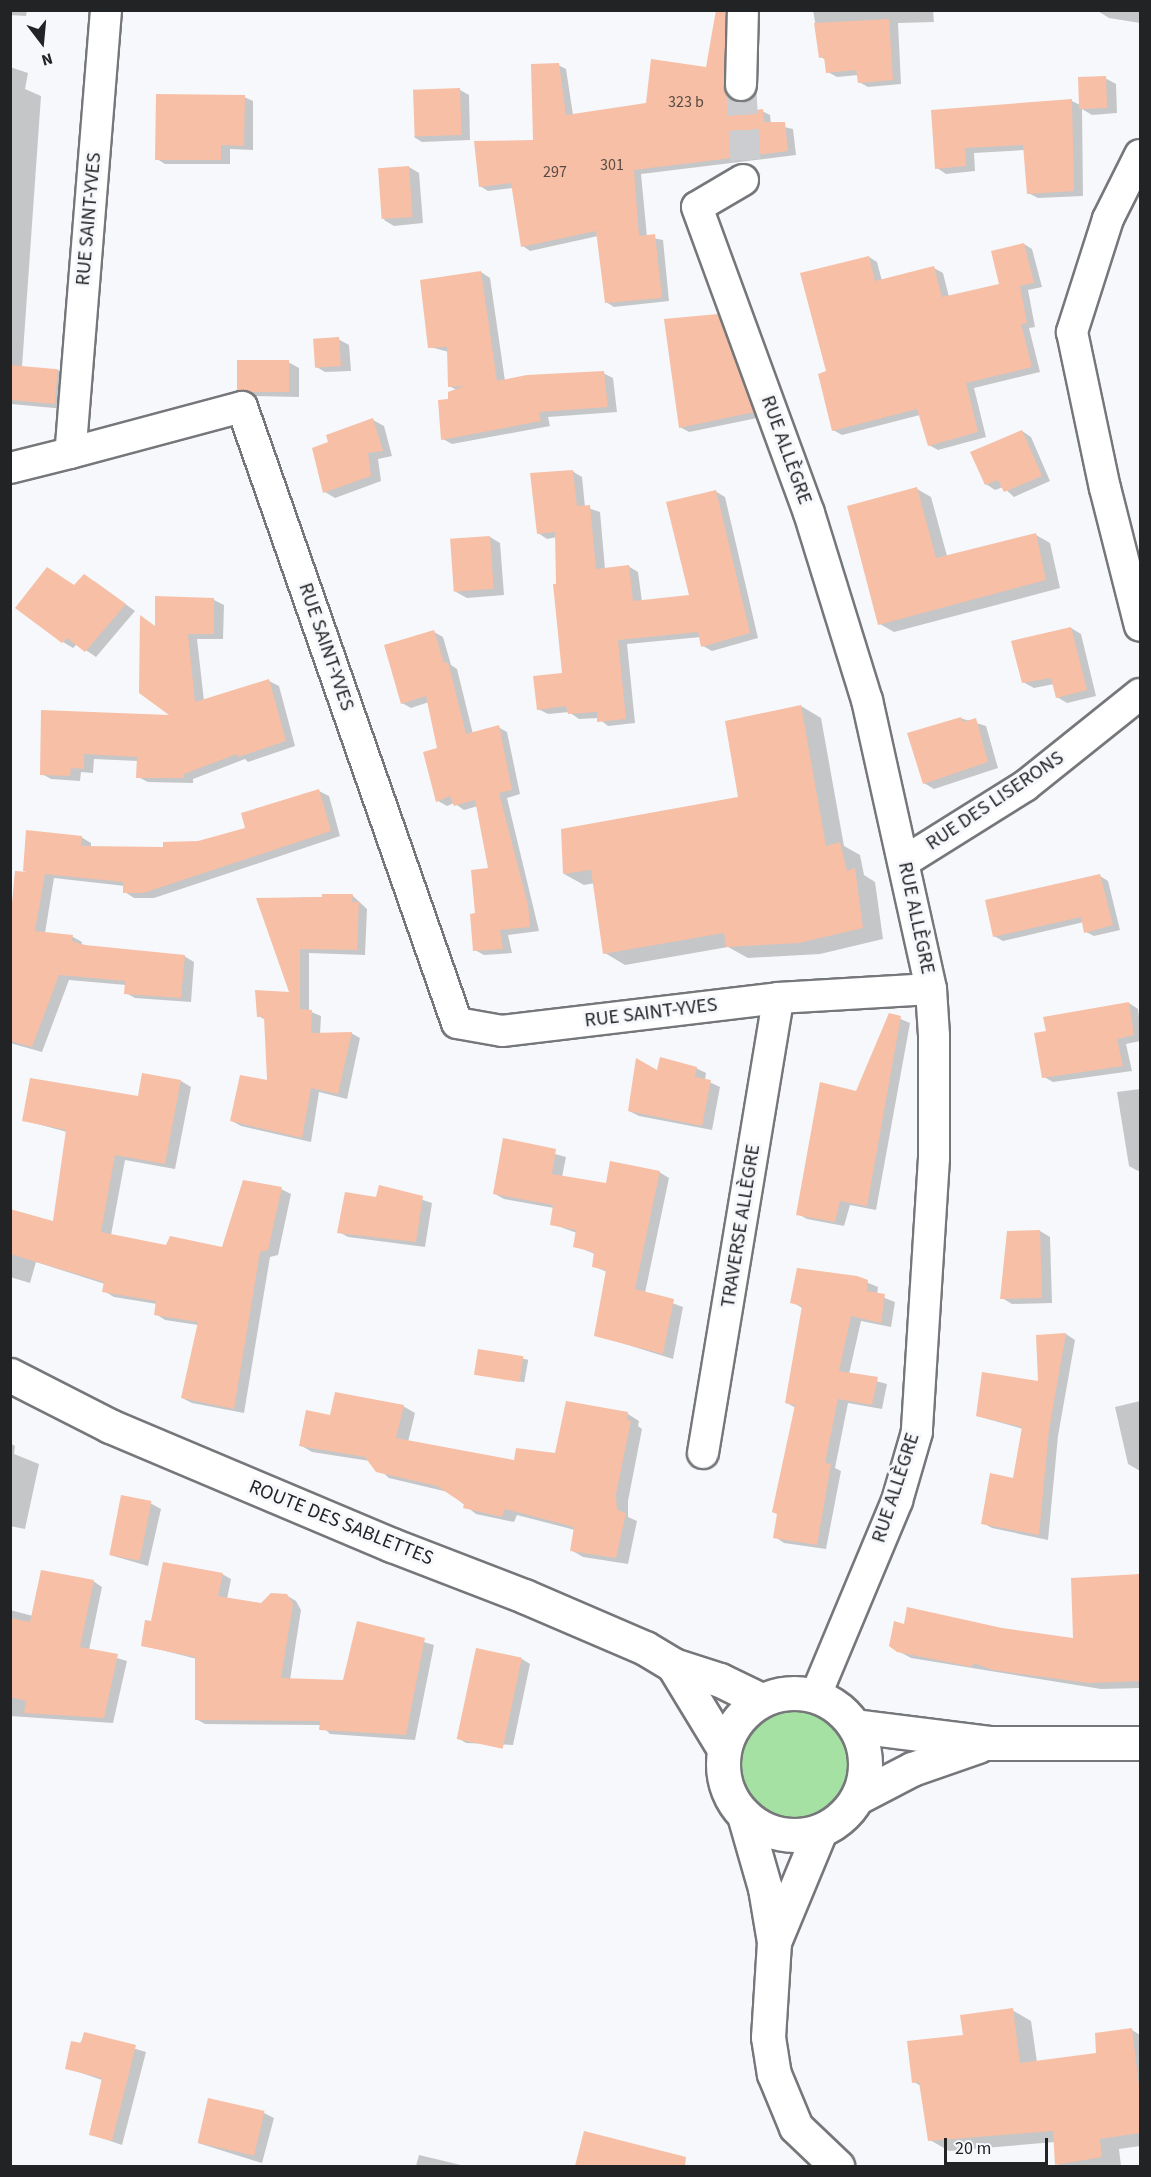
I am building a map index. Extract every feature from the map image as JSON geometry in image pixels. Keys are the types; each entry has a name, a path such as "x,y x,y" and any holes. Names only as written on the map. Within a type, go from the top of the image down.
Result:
{"main road":[{"name":"ROUTE DES SABLETTES","path":"10,1375 110,1426 392,1545 524,1596 645,1648 673,1665 720,1680 761,1700"},
{"name":"ROUTE DES SABLETTES","path":"673,1665 724,1749"},
{"path":"837,2166 796,2127 774,2074 768,2037 774,1942 765,1888 744,1815 730,1796 723,1773 724,1749 744,1713 761,1700 797,1692 816,1695 831,1702 855,1726 864,1748 866,1773 858,1797"},
{"path":"855,1726 989,1743 1140,1743"},
{"path":"744,1815 780,1834 820,1830 835,1822 858,1797 912,1769 989,1743"},
{"path":"774,1942 820,1830"}],"street":[{"name":"RUE SAINT-YVES","path":"106,10 70,453 242,407 457,1023 502,1031 778,998 931,989"},
{"path":"741,85 743,10"},
{"path":"1140,155 1108,219 1072,332 1105,488 1140,626"},
{"name":"RUE ALLÈGRE","path":"743,180 697,207 809,513 867,700 905,861 931,989 934,1158 917,1432 897,1501 816,1695"},
{"path":"10,468 70,453"},
{"name":"RUE DES LISERONS","path":"905,861 1025,786 1140,694"},
{"name":"TRAVERSE ALLÈGRE","path":"703,1453 778,998"}],"green space":[{"path":"794,1693 821,1698 844,1714 860,1737 865,1764 860,1791 844,1814 821,1830 794,1835 767,1830 744,1814 728,1791 723,1764 728,1737 744,1714 767,1698"}],"building":[{"path":"716,10 726,10 726,93 738,101 739,112 763,109 764,122 785,122 788,151 634,170 639,236 655,234 662,298 605,303 596,231 521,247 511,183 479,187 474,141 533,140 531,64 559,63 566,115 646,103 651,59 706,67"},
{"path":"889,19 893,80 858,83 856,70 826,73 824,57 819,58 814,23"},
{"path":"1106,76 1107,108 1079,109 1078,77"},
{"path":"460,88 462,135 415,137 413,90"},
{"path":"156,94 245,95 244,146 221,145 221,160 155,160"},
{"path":"1072,99 1074,191 1027,194 1023,145 965,148 966,166 935,169 931,110"},
{"path":"409,166 413,217 382,219 378,168"},
{"path":"1024,243 1034,283 1020,286 1027,323 1021,324 1032,367 966,383 978,432 928,446 917,409 832,431 818,374 826,371 800,273 869,256 875,281 934,266 942,297 999,284 991,251"},
{"path":"481,271 497,381 527,375 604,371 608,407 539,412 541,421 441,440 438,400 448,399 448,392 464,386 448,387 447,347 428,348 420,280"},
{"path":"718,314 754,412 679,428 664,319"},
{"path":"339,337 341,366 315,368 313,339"},
{"path":"237,360 289,360 289,392 237,392"},
{"path":"10,365 58,369 55,404 10,400"},
{"path":"373,418 383,451 368,453 371,476 323,493 312,448 328,442 326,435"},
{"path":"1022,430 1042,476 1004,492 998,480 985,485 970,452"},
{"path":"573,470 577,506 590,505 596,569 629,565 633,601 689,595 666,502 716,490 750,633 701,647 698,632 618,640 626,719 597,722 597,712 568,714 566,706 537,710 533,676 562,673 553,584 556,584 555,532 537,534 530,473"},
{"path":"917,487 936,558 1036,533 1046,580 878,625 847,506"},
{"path":"490,536 494,589 454,592 450,539"},
{"path":"47,567 74,585 84,574 126,604 85,652 67,638 62,643 15,608"},
{"path":"155,596 214,598 214,634 188,634 195,702 269,679 286,741 238,757 237,754 184,774 184,778 136,778 137,757 84,754 84,769 71,768 70,776 40,775 41,710 169,715 139,693 140,615 155,626"},
{"path":"1071,627 1087,690 1056,698 1051,678 1022,683 1011,641"},
{"path":"434,630 444,663 448,662 466,734 499,725 512,790 499,793 528,905 530,927 500,930 503,949 473,951 470,914 475,913 471,870 488,868 475,800 454,806 450,796 436,802 423,752 437,748 426,696 401,704 384,645"},
{"path":"801,705 826,846 840,842 847,871 855,868 863,928 799,943 726,947 724,933 603,954 591,870 563,874 561,829 738,797 725,721"},
{"path":"961,717 963,722 976,718 988,762 923,784 907,733"},
{"path":"319,789 331,831 143,893 123,893 123,882 45,874 35,931 73,935 72,941 85,945 185,955 181,998 124,994 125,981 59,975 32,1047 10,1041 11,914 15,871 30,872 23,871 26,830 82,836 81,846 163,847 163,842 198,841 245,828 241,813"},
{"path":"1100,874 1113,925 1084,933 1081,917 993,937 985,900"},
{"path":"322,894 353,894 352,902 359,902 357,950 300,949 300,1009 312,1010 311,1033 352,1032 338,1094 311,1088 302,1138 230,1121 240,1075 267,1080 264,1017 257,1017 255,990 289,992 256,898 322,897"},
{"path":"1129,1002 1134,1035 1117,1039 1123,1066 1042,1078 1034,1033 1046,1031 1043,1017"},
{"path":"889,1013 901,1016 867,1206 840,1201 835,1222 796,1215 820,1082 856,1091"},
{"path":"660,1057 697,1067 695,1077 711,1080 702,1126 628,1111 636,1058 657,1070"},
{"path":"142,1073 181,1080 165,1164 115,1155 101,1232 166,1245 170,1236 222,1247 243,1180 282,1187 268,1250 260,1252 234,1409 181,1398 198,1322 154,1315 156,1301 102,1292 104,1282 10,1254 10,1209 53,1221 66,1130 22,1121 30,1078 138,1096"},
{"path":"503,1138 556,1149 552,1174 606,1183 610,1161 660,1171 635,1289 674,1299 663,1354 594,1336 606,1270 592,1267 594,1252 573,1247 576,1230 550,1225 553,1205 493,1194"},
{"path":"379,1185 423,1196 416,1242 337,1233 345,1192 376,1197"},
{"path":"1040,1230 1042,1298 1000,1299 1007,1231"},
{"path":"797,1268 857,1276 868,1280 867,1291 885,1294 881,1323 851,1316 839,1371 878,1377 872,1405 838,1399 825,1463 831,1464 817,1545 773,1538 777,1514 772,1512 795,1405 785,1403 802,1306 790,1303"},
{"path":"1066,1333 1049,1430 1039,1535 981,1524 990,1473 1013,1478 1022,1427 976,1416 982,1372 1038,1381 1036,1335"},
{"path":"478,1349 523,1356 519,1382 474,1375"},
{"path":"335,1392 404,1405 396,1438 514,1460 516,1448 555,1453 566,1401 628,1412 627,1420 631,1421 616,1494 617,1510 626,1513 616,1558 570,1551 574,1527 505,1509 502,1517 463,1508 464,1504 437,1486 376,1472 365,1457 299,1446 306,1410 330,1415"},
{"path":"121,1495 151,1501 140,1561 109,1555"},
{"path":"163,1562 223,1573 218,1596 261,1603 271,1593 287,1594 293,1604 281,1678 343,1680 357,1621 425,1638 406,1735 319,1730 320,1721 195,1720 195,1657 141,1646 145,1620 151,1621"},
{"path":"41,1570 94,1580 80,1647 118,1654 104,1718 24,1713 26,1701 10,1697 10,1618 30,1622"},
{"path":"1140,1574 1140,1681 1088,1683 993,1670 973,1663 972,1667 897,1652 889,1646 894,1621 904,1624 907,1607 1002,1628 1073,1638 1071,1578"},
{"path":"476,1648 522,1658 503,1749 457,1739"},
{"path":"1013,2008 1020,2063 1096,2053 1095,2033 1132,2028 1140,2094 1140,2133 1100,2139 1102,2157 1055,2165 1053,2131 928,2141 919,2082 912,2083 907,2041 963,2035 960,2015"},
{"path":"84,2032 136,2045 112,2141 89,2135 102,2078 65,2069 71,2041 81,2043"},
{"path":"208,2098 265,2111 254,2156 198,2143"},
{"path":"584,2131 686,2157 685,2166 575,2166"}],"tunnel":[{"path":"741,85 746,169 743,180"}]}
